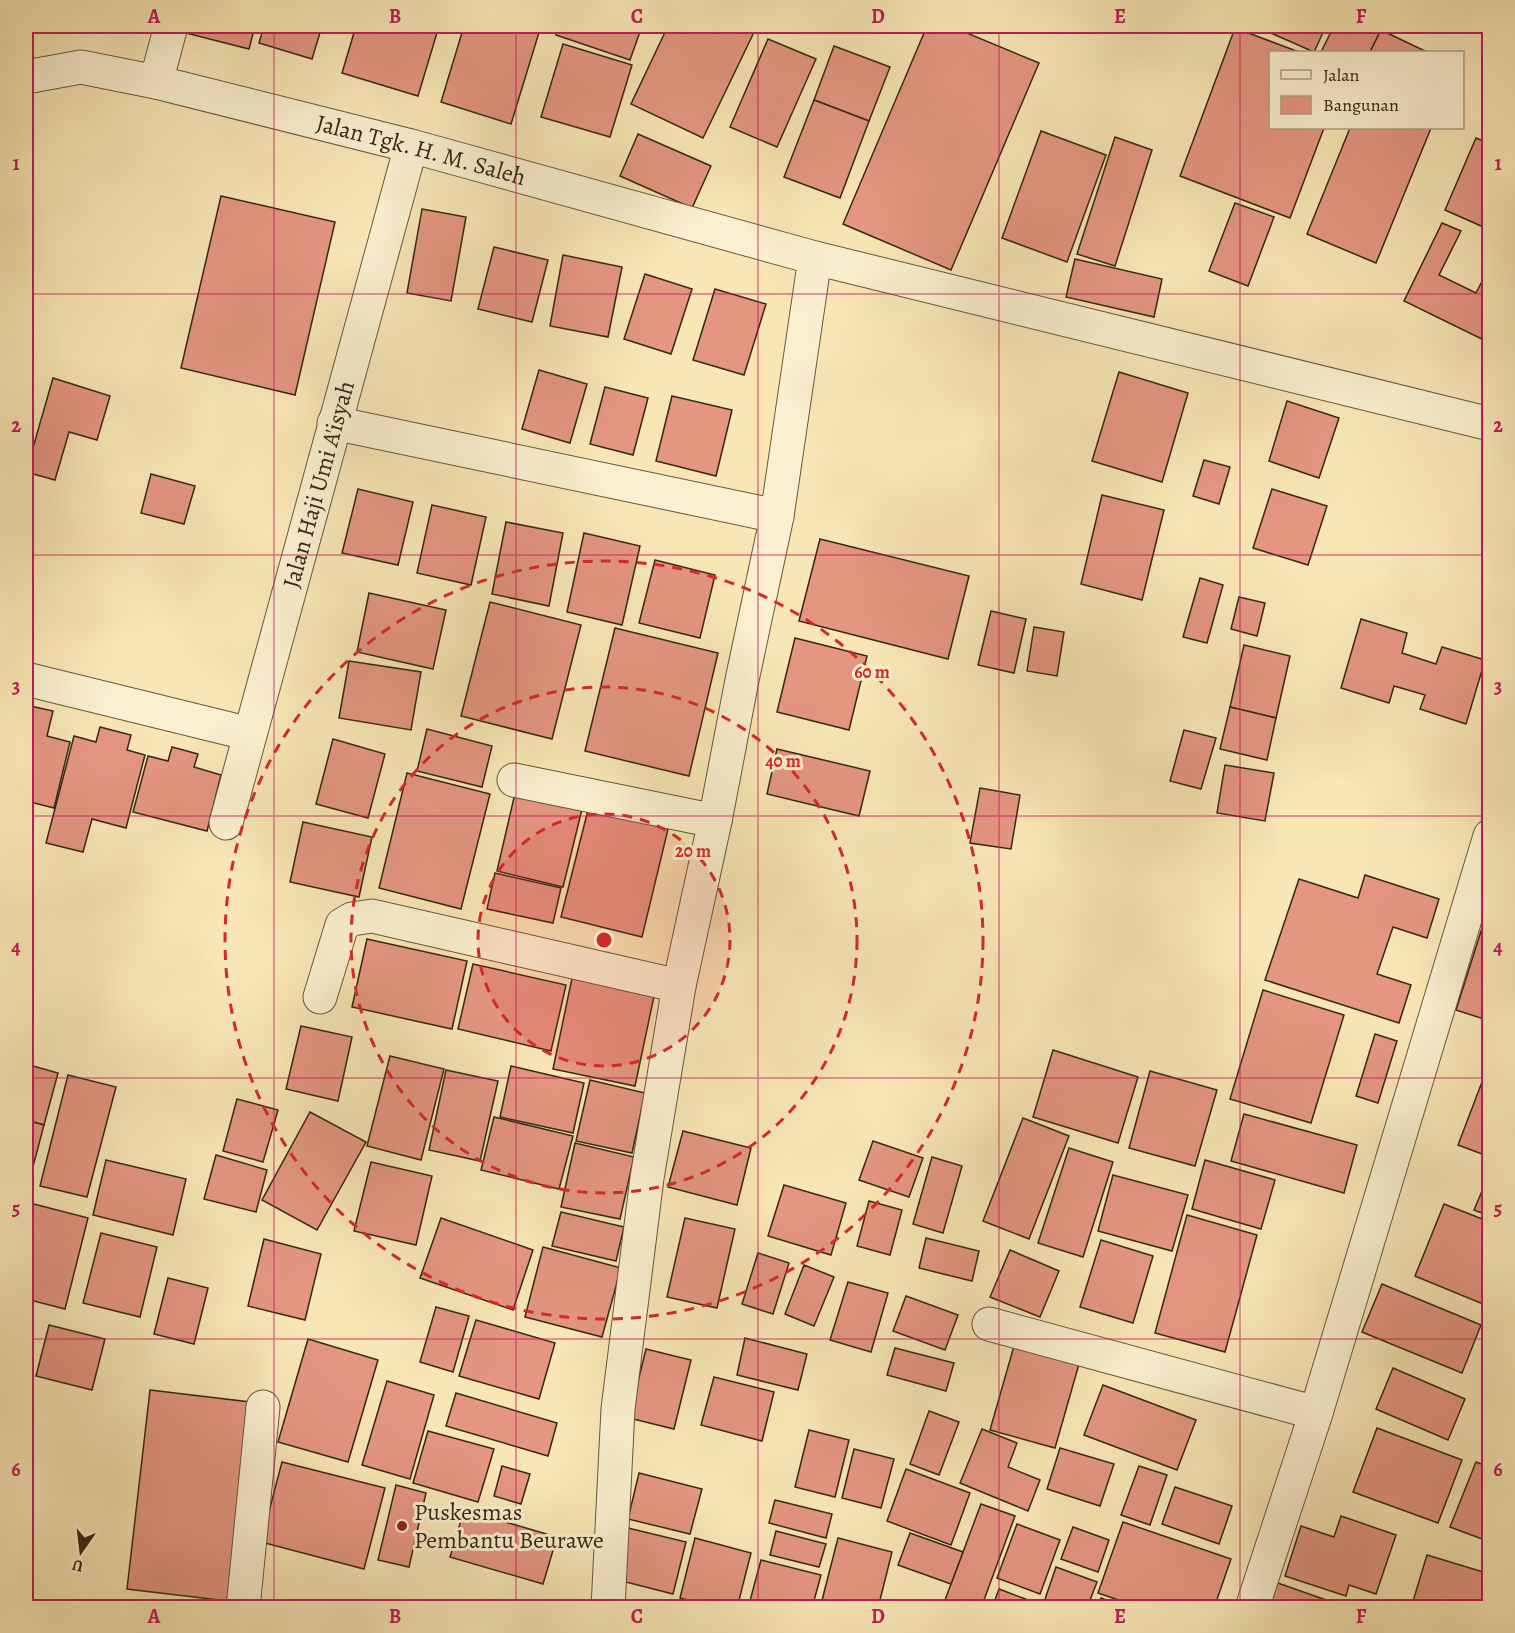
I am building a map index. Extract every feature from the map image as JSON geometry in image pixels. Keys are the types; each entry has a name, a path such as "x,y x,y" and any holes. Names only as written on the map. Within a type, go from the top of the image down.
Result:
{"street":[{"path":"156,82 171,26"},
{"name":"Jalan Tgk. H. M. Saleh","path":"26,77 81,67 156,82 411,146 815,258 1490,424"},
{"name":"Jalan Haji Umi A'isyah","path":"226,822 411,146"},
{"path":"608,1608 618,1409 647,1178 679,986 777,516 815,258"},
{"path":"334,423 777,516"},
{"path":"26,679 250,734"},
{"path":"514,780 715,821"},
{"path":"1252,1608 1480,909 1490,836"},
{"path":"320,997 342,926 352,919 372,916 679,986"},
{"path":"989,1324 1316,1413"},
{"path":"243,1608 263,1407"}],"building":[{"path":"184,26 255,26 249,49 182,32"},
{"path":"264,26 322,26 312,59 259,43"},
{"path":"356,26 439,26 418,96 342,73"},
{"path":"464,26 541,26 511,124 441,102"},
{"path":"559,26 642,26 630,60 556,35"},
{"path":"668,26 757,26 703,138 631,104"},
{"path":"927,26 950,26 1039,63 951,270 843,224"},
{"path":"1255,26 1326,26 1314,51"},
{"path":"1334,26 1383,26 1370,51 1322,51"},
{"path":"1235,28 1296,51 1269,51 1269,129 1324,129 1290,218 1180,176"},
{"path":"1381,30 1425,51 1370,51"},
{"path":"768,39 816,59 777,147 730,127"},
{"path":"563,44 632,65 610,137 541,117"},
{"path":"834,46 890,67 869,121 814,100"},
{"path":"814,100 869,121 840,198 784,177"},
{"path":"1350,129 1431,129 1376,263 1307,234"},
{"path":"1041,131 1106,155 1067,262 1002,238"},
{"path":"638,134 711,166 692,208 620,176"},
{"path":"1115,137 1152,150 1115,266 1077,254"},
{"path":"1476,138 1490,144 1488,229 1445,210"},
{"path":"221,196 335,222 295,395 181,368"},
{"path":"1235,203 1274,217 1248,286 1209,271"},
{"path":"422,209 466,217 451,301 407,293"},
{"path":"1442,223 1461,231 1439,275 1476,293 1490,266 1490,343 1404,301"},
{"path":"494,247 548,260 532,322 478,309"},
{"path":"563,255 622,267 608,337 550,326"},
{"path":"1075,259 1162,279 1154,317 1066,297"},
{"path":"645,274 692,289 671,354 624,339"},
{"path":"715,289 766,304 744,375 693,360"},
{"path":"539,370 587,384 570,443 522,429"},
{"path":"1119,372 1188,393 1162,482 1092,461"},
{"path":"53,378 110,396 97,440 69,432 55,480 26,472"},
{"path":"605,387 648,398 633,455 590,444"},
{"path":"672,396 732,410 716,476 656,461"},
{"path":"1287,401 1339,418 1319,478 1269,461"},
{"path":"1204,460 1230,467 1219,504 1193,496"},
{"path":"151,474 195,486 184,524 141,513"},
{"path":"358,489 413,502 398,565 342,553"},
{"path":"1272,489 1327,506 1308,565 1253,548"},
{"path":"1102,495 1164,510 1142,600 1081,584"},
{"path":"432,505 486,517 471,585 417,573"},
{"path":"506,522 563,533 549,606 492,594"},
{"path":"584,533 640,546 622,625 567,612"},
{"path":"820,539 969,576 948,659 799,621"},
{"path":"655,560 715,575 700,638 639,623"},
{"path":"1200,578 1223,585 1207,643 1183,637"},
{"path":"369,593 446,610 433,669 357,652"},
{"path":"1239,597 1265,603 1257,636 1231,629"},
{"path":"490,602 581,625 552,739 461,716"},
{"path":"991,611 1026,619 1014,673 978,665"},
{"path":"1361,619 1407,633 1402,653 1436,664 1442,647 1485,660 1466,724 1420,709 1425,695 1394,686 1389,703 1341,688"},
{"path":"1034,627 1064,632 1057,676 1027,671"},
{"path":"615,628 718,653 689,776 585,751"},
{"path":"795,638 867,656 849,730 777,712"},
{"path":"1244,645 1290,656 1276,718 1230,707"},
{"path":"349,661 421,672 411,730 339,718"},
{"path":"26,705 53,711 47,736 70,742 54,808 26,801"},
{"path":"1230,707 1276,718 1267,760 1220,749"},
{"path":"100,727 131,735 127,750 145,755 126,828 92,819 83,852 46,843 74,736 96,742"},
{"path":"427,729 492,746 482,787 417,771"},
{"path":"1184,730 1216,738 1201,789 1170,781"},
{"path":"333,739 385,754 368,818 316,804"},
{"path":"172,747 198,754 194,767 221,775 207,831 133,812 148,756 168,761"},
{"path":"777,749 870,771 859,816 767,794"},
{"path":"1225,765 1274,773 1265,821 1217,813"},
{"path":"407,773 490,794 461,909 379,888"},
{"path":"980,788 1020,795 1011,849 970,843"},
{"path":"516,789 583,805 563,887 497,871"},
{"path":"589,806 669,825 642,937 561,917"},
{"path":"303,822 372,837 359,897 290,882"},
{"path":"495,873 561,888 553,923 487,909"},
{"path":"1365,875 1439,899 1427,938 1393,927 1377,974 1411,985 1399,1023 1265,980 1299,879 1358,898"},
{"path":"1483,925 1490,927 1490,1021 1456,1010"},
{"path":"367,939 467,961 452,1029 352,1007"},
{"path":"473,964 566,985 551,1051 458,1029"},
{"path":"575,964 657,982 635,1086 553,1069"},
{"path":"1263,990 1344,1015 1311,1123 1230,1099"},
{"path":"301,1026 352,1037 338,1101 286,1089"},
{"path":"1375,1034 1397,1041 1378,1103 1356,1096"},
{"path":"1053,1050 1138,1077 1118,1143 1033,1117"},
{"path":"390,1056 444,1069 421,1160 367,1146"},
{"path":"1490,1061 1490,1157 1458,1145"},
{"path":"26,1064 58,1073 44,1125 26,1120"},
{"path":"511,1066 584,1083 573,1133 500,1117"},
{"path":"446,1070 498,1081 480,1161 429,1150"},
{"path":"1150,1071 1217,1090 1195,1166 1129,1148"},
{"path":"68,1075 116,1087 87,1197 40,1186"},
{"path":"590,1080 645,1093 632,1153 576,1141"},
{"path":"237,1099 278,1110 263,1162 223,1151"},
{"path":"310,1112 366,1142 317,1230 262,1200"},
{"path":"1244,1114 1357,1145 1344,1193 1231,1161"},
{"path":"494,1117 573,1136 559,1189 481,1170"},
{"path":"1023,1118 1069,1136 1029,1239 983,1221"},
{"path":"26,1120 44,1125 26,1193"},
{"path":"683,1131 751,1148 737,1205 668,1187"},
{"path":"873,1141 923,1158 909,1197 859,1180"},
{"path":"575,1143 634,1157 620,1219 561,1207"},
{"path":"1069,1148 1113,1162 1083,1257 1038,1243"},
{"path":"216,1155 267,1170 256,1212 204,1199"},
{"path":"932,1157 962,1166 943,1233 913,1224"},
{"path":"106,1160 186,1179 173,1235 93,1215"},
{"path":"1205,1160 1275,1180 1261,1229 1192,1209"},
{"path":"371,1162 432,1176 416,1245 354,1231"},
{"path":"1490,1172 1490,1216 1474,1210"},
{"path":"1113,1175 1188,1195 1172,1251 1098,1231"},
{"path":"784,1185 846,1203 831,1255 768,1236"},
{"path":"869,1201 902,1210 890,1255 857,1246"},
{"path":"30,1203 88,1218 65,1309 26,1299 26,1222"},
{"path":"1444,1204 1490,1222 1490,1307 1415,1276"},
{"path":"561,1212 624,1227 616,1261 552,1246"},
{"path":"1187,1215 1257,1235 1225,1352 1155,1333"},
{"path":"441,1218 533,1250 513,1310 420,1278"},
{"path":"685,1218 735,1229 717,1308 667,1297"},
{"path":"101,1233 157,1247 140,1317 83,1303"},
{"path":"926,1238 979,1251 972,1281 919,1268"},
{"path":"264,1239 321,1254 305,1320 248,1306"},
{"path":"1101,1240 1153,1256 1133,1323 1080,1307"},
{"path":"543,1247 621,1268 602,1337 525,1317"},
{"path":"1010,1250 1059,1271 1040,1317 990,1297"},
{"path":"758,1253 789,1263 773,1314 742,1304"},
{"path":"804,1265 834,1277 814,1326 785,1314"},
{"path":"168,1278 208,1288 194,1344 154,1334"},
{"path":"848,1282 888,1293 871,1352 830,1340"},
{"path":"1382,1284 1481,1325 1462,1373 1362,1332"},
{"path":"906,1296 958,1315 945,1350 893,1331"},
{"path":"436,1307 469,1316 453,1372 420,1362"},
{"path":"476,1320 555,1343 539,1399 459,1376"},
{"path":"49,1325 105,1339 92,1390 36,1376"},
{"path":"745,1338 807,1354 798,1390 737,1375"},
{"path":"308,1339 378,1360 348,1462 278,1442"},
{"path":"1014,1346 1079,1364 1055,1448 990,1430"},
{"path":"895,1348 954,1363 946,1391 887,1375"},
{"path":"646,1349 691,1360 674,1429 629,1418"},
{"path":"1393,1368 1465,1399 1448,1440 1376,1409"},
{"path":"714,1377 774,1392 762,1441 701,1425"},
{"path":"387,1381 434,1395 410,1479 362,1465"},
{"path":"1103,1385 1196,1420 1177,1470 1084,1435"},
{"path":"150,1390 250,1402 227,1601 127,1589"},
{"path":"456,1393 557,1423 548,1456 446,1426"},
{"path":"929,1411 959,1422 939,1475 910,1464"},
{"path":"1377,1428 1462,1460 1438,1523 1353,1492"},
{"path":"982,1429 1017,1443 1008,1467 1040,1480 1028,1511 960,1483"},
{"path":"809,1430 849,1440 835,1497 795,1487"},
{"path":"428,1431 494,1449 478,1502 413,1483"},
{"path":"1060,1448 1114,1464 1100,1506 1047,1489"},
{"path":"854,1449 894,1459 881,1508 842,1498"},
{"path":"282,1462 385,1488 364,1569 261,1542"},
{"path":"1476,1462 1490,1467 1490,1542 1450,1527"},
{"path":"502,1466 530,1474 521,1504 494,1496"},
{"path":"1139,1466 1167,1475 1150,1525 1121,1515"},
{"path":"906,1469 970,1493 951,1545 887,1521"},
{"path":"639,1473 702,1489 690,1534 628,1519"},
{"name":"Puskesmas Pembantu Beurawe","path":"396,1485 426,1493 409,1567 378,1560"},
{"path":"1175,1487 1232,1506 1219,1544 1162,1524"},
{"path":"775,1500 832,1514 826,1538 769,1523"},
{"path":"981,1504 1015,1516 981,1608 942,1608"},
{"path":"464,1510 557,1537 543,1584 450,1557"},
{"path":"1341,1516 1396,1535 1376,1594 1349,1585 1346,1596 1285,1576 1301,1526 1334,1537"},
{"path":"1123,1522 1231,1559 1214,1608 1142,1608 1098,1593"},
{"path":"1017,1524 1060,1540 1040,1594 997,1578"},
{"path":"1073,1527 1109,1540 1098,1572 1061,1559"},
{"path":"628,1528 686,1542 673,1594 614,1579"},
{"path":"776,1531 826,1544 819,1567 770,1555"},
{"path":"910,1533 963,1552 951,1584 898,1565"},
{"path":"695,1538 751,1553 737,1608 717,1608 680,1598"},
{"path":"838,1538 892,1552 878,1608 820,1608"},
{"path":"1427,1555 1490,1574 1490,1608 1411,1608"},
{"path":"761,1560 821,1575 812,1608 748,1608"},
{"path":"1056,1567 1097,1582 1087,1608 1042,1608"},
{"path":"1272,1581 1349,1608 1263,1608"},
{"path":"999,1589 1036,1603 1034,1608 992,1608"},
{"path":"1101,1598 1128,1608 1098,1608"}],"place":[{"name":"Puskesmas Pembantu Beurawe","path":"402,1526"}]}
